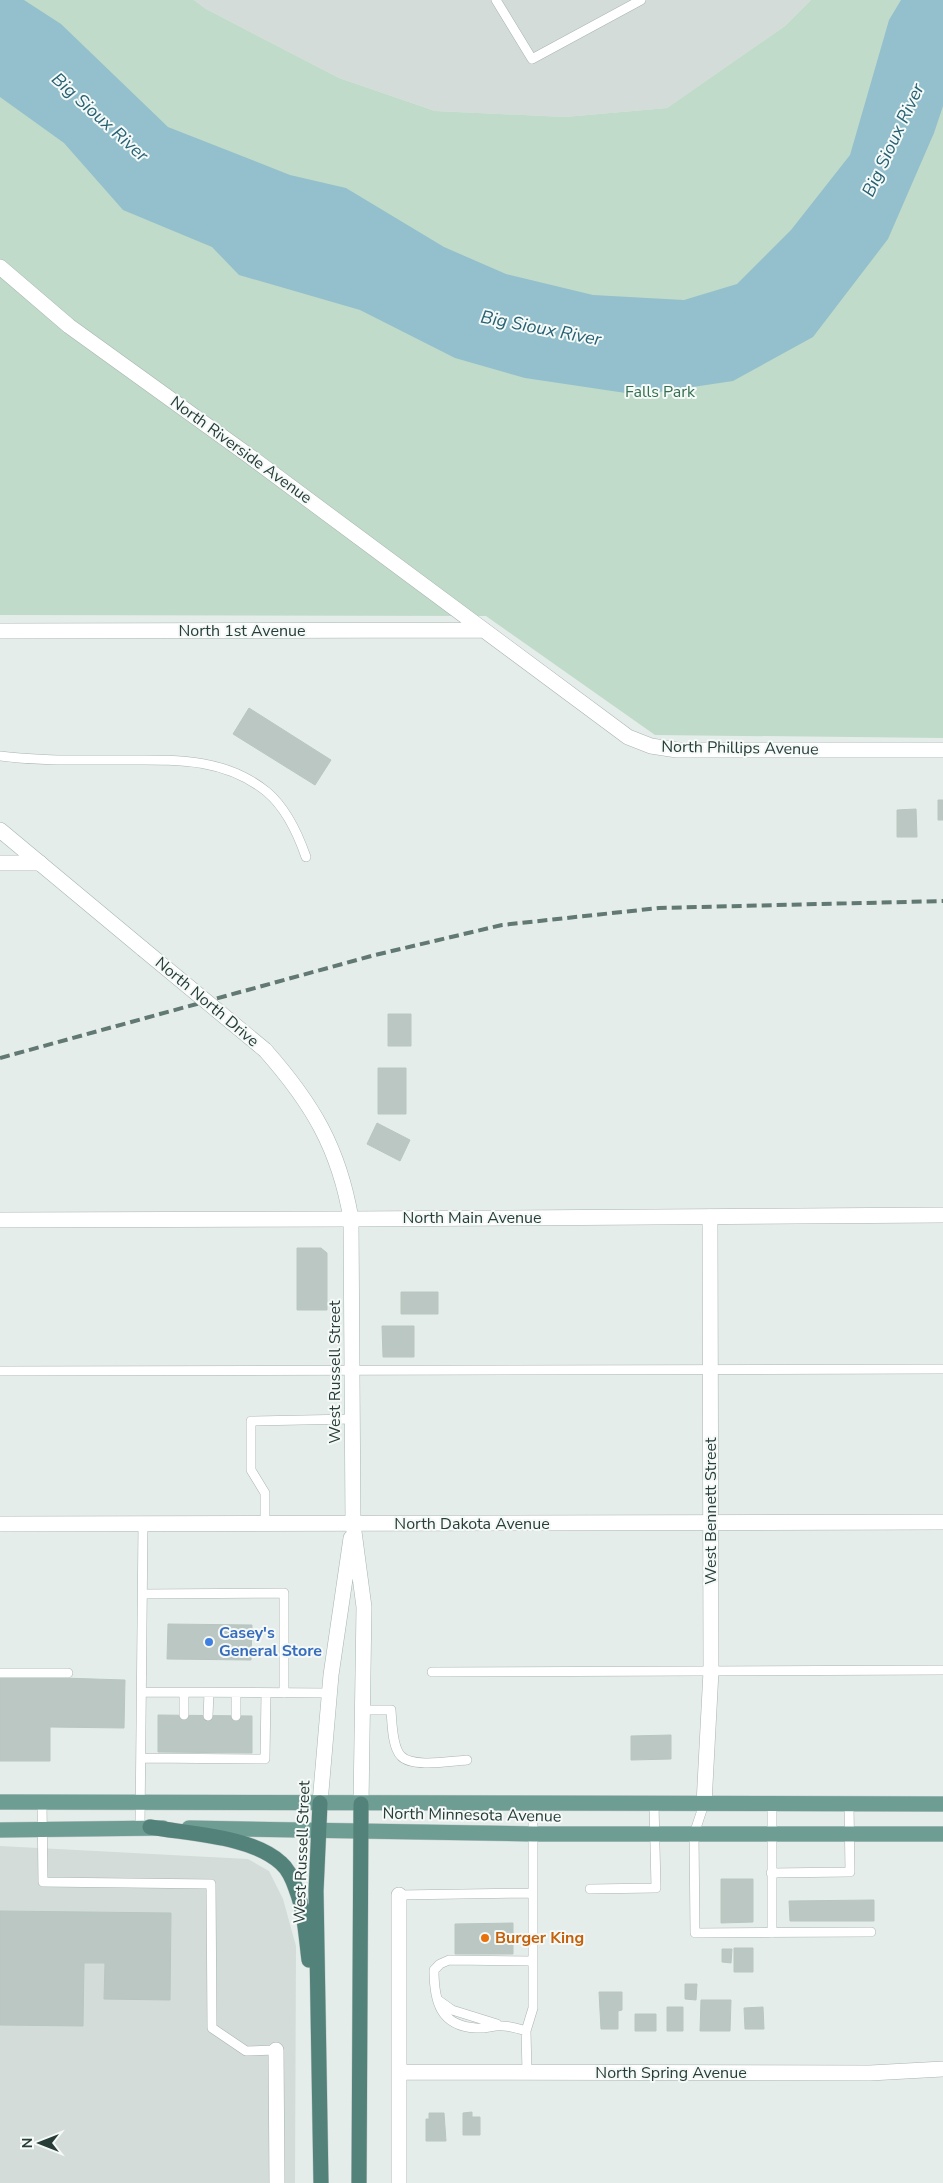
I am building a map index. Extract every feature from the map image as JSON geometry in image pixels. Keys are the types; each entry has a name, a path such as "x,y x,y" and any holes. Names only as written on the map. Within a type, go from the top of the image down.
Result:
{"highway":[{"name":"West Russell Street","path":"320,1802 317,1830 316,1891 321,2183"},
{"name":"West Russell Street","path":"359,2183 361,1804"},
{"path":"145,1827 244,1842 263,1850 283,1864 297,1890 303,1910 319,2031"}],"main road":[{"name":"North Minnesota Avenue","path":"0,1802 943,1804"},
{"name":"North Minnesota Avenue","path":"0,1830 145,1827 533,1834 943,1834"}],"street":[{"name":"North Riverside Avenue","path":"0,267 69,326 248,454 484,630"},
{"name":"North 1st Avenue","path":"0,631 484,630"},
{"name":"North Phillips Avenue","path":"484,630 628,737 651,746 677,750 943,750"},
{"name":"North North Drive","path":"0,830 265,1050 293,1082 322,1129 336,1158 345,1188 351,1219"},
{"path":"0,863 40,863"},
{"name":"North Main Avenue","path":"0,1220 943,1215"},
{"name":"West Bennett Street","path":"704,1804 711,1671 710,1217"},
{"name":"West Russell Street","path":"351,1219 353,1524 364,1607 361,1804"},
{"name":"North Dakota Avenue","path":"0,1524 943,1522"},
{"name":"West Russell Street","path":"320,1802 335,1643 353,1524"},
{"path":"399,1895 399,2183"},
{"path":"276,2050 277,2183"},
{"name":"North Spring Avenue","path":"399,2072 870,2073 943,2069"}],"lane":[{"path":"496,0 532,59 641,0"},
{"path":"0,756 72,760 177,760 198,762 237,773 268,793 284,810 299,837 306,857"},
{"path":"0,1372 943,1369"},
{"path":"265,1524 265,1493 251,1470 251,1421 352,1419"},
{"path":"143,1524 141,1803 145,1827"},
{"path":"143,1594 284,1592 284,1693"},
{"path":"432,1672 943,1670"},
{"path":"0,1673 68,1673"},
{"path":"142,1692 330,1693"},
{"path":"184,1693 184,1716"},
{"path":"208,1716 209,1693"},
{"path":"236,1693 236,1716"},
{"path":"142,1758 184,1755 235,1755 265,1759 266,1693"},
{"path":"362,1710 391,1710 393,1735 400,1756 412,1763 467,1760"},
{"path":"42,1802 43,1882 211,1884 212,2028 246,2051 276,2050"},
{"path":"527,2072 526,2031 533,2008 533,1804"},
{"path":"590,1888 656,1888 654,1804"},
{"path":"704,1804 694,1834 695,1933 871,1932"},
{"path":"772,1804 772,1933"},
{"path":"771,1873 850,1872 849,1804"},
{"path":"399,1895 533,1893"},
{"path":"502,2026 477,2028 457,2026 442,2013 434,1990 434,1970 440,1964 449,1960 533,1960"},
{"path":"437,1999 452,2010 502,2026 526,2031"}],"shaded area":[{"path":"194,0 811,0 785,26 667,108 565,117 435,111 339,78 206,9"},
{"path":"0,1846 248,1859 269,1871 283,1899 296,1946 295,2183 0,2183"}],"green space":[{"name":"Falls Park","path":"0,0 194,0 206,9 339,78 435,111 565,117 667,108 785,26 811,0 943,0 943,738 655,735 486,616 0,615"}],"water":[{"name":"Big Sioux River","path":"0,0 24,0 61,24 168,127 290,175 346,188 444,247 506,274 593,295 684,300 737,284 791,230 850,155 889,20 901,0 943,0 943,106 934,133 888,239 813,337 733,381 639,395 525,378 455,358 360,310 239,275 212,247 123,210 64,143 0,97"}],"building":[{"path":"249,708 331,760 315,785 233,734"},
{"path":"938,800 943,800 943,820 938,820"},
{"path":"916,809 917,837 897,837 897,810"},
{"path":"388,1014 411,1014 411,1046 388,1046"},
{"path":"378,1068 406,1068 406,1114 378,1114"},
{"path":"377,1123 410,1140 400,1161 367,1144"},
{"path":"297,1248 321,1248 327,1253 327,1310 297,1310"},
{"path":"401,1292 438,1292 438,1314 401,1314"},
{"path":"382,1326 414,1326 414,1357 383,1357"},
{"name":"Casey's General Store","path":"168,1624 252,1625 251,1660 167,1659"},
{"path":"0,1676 125,1680 124,1728 50,1727 50,1761 0,1761"},
{"path":"158,1715 252,1716 252,1753 158,1752"},
{"path":"671,1735 671,1759 631,1760 631,1736"},
{"path":"721,1879 753,1879 753,1922 721,1923"},
{"path":"874,1900 874,1921 790,1921 789,1901"},
{"path":"0,1911 171,1913 170,2000 104,1999 105,1963 84,1963 83,2026 0,2025"},
{"path":"513,1923 513,1954 455,1954 455,1924"},
{"path":"734,1948 753,1948 753,1972 734,1972"},
{"path":"722,1949 732,1949 731,1963 722,1962"},
{"path":"685,1984 697,1984 696,2000 685,1999"},
{"path":"599,1992 622,1992 622,2010 618,2011 618,2029 601,2029"},
{"path":"701,2000 731,2000 730,2031 700,2031"},
{"path":"667,2007 683,2007 683,2031 667,2031"},
{"path":"763,2007 764,2029 745,2029 744,2008"},
{"path":"635,2014 656,2014 656,2031 635,2031"},
{"path":"472,2112 472,2117 480,2117 480,2135 463,2135 463,2113"},
{"path":"429,2113 444,2113 446,2141 426,2141 426,2119 429,2119"}],"railway":[{"path":"0,1058 375,955 502,925 659,908 943,901"}],"place":[{"name":"Casey's General Store","path":"209,1642"},
{"name":"Burger King","path":"485,1938"}]}
